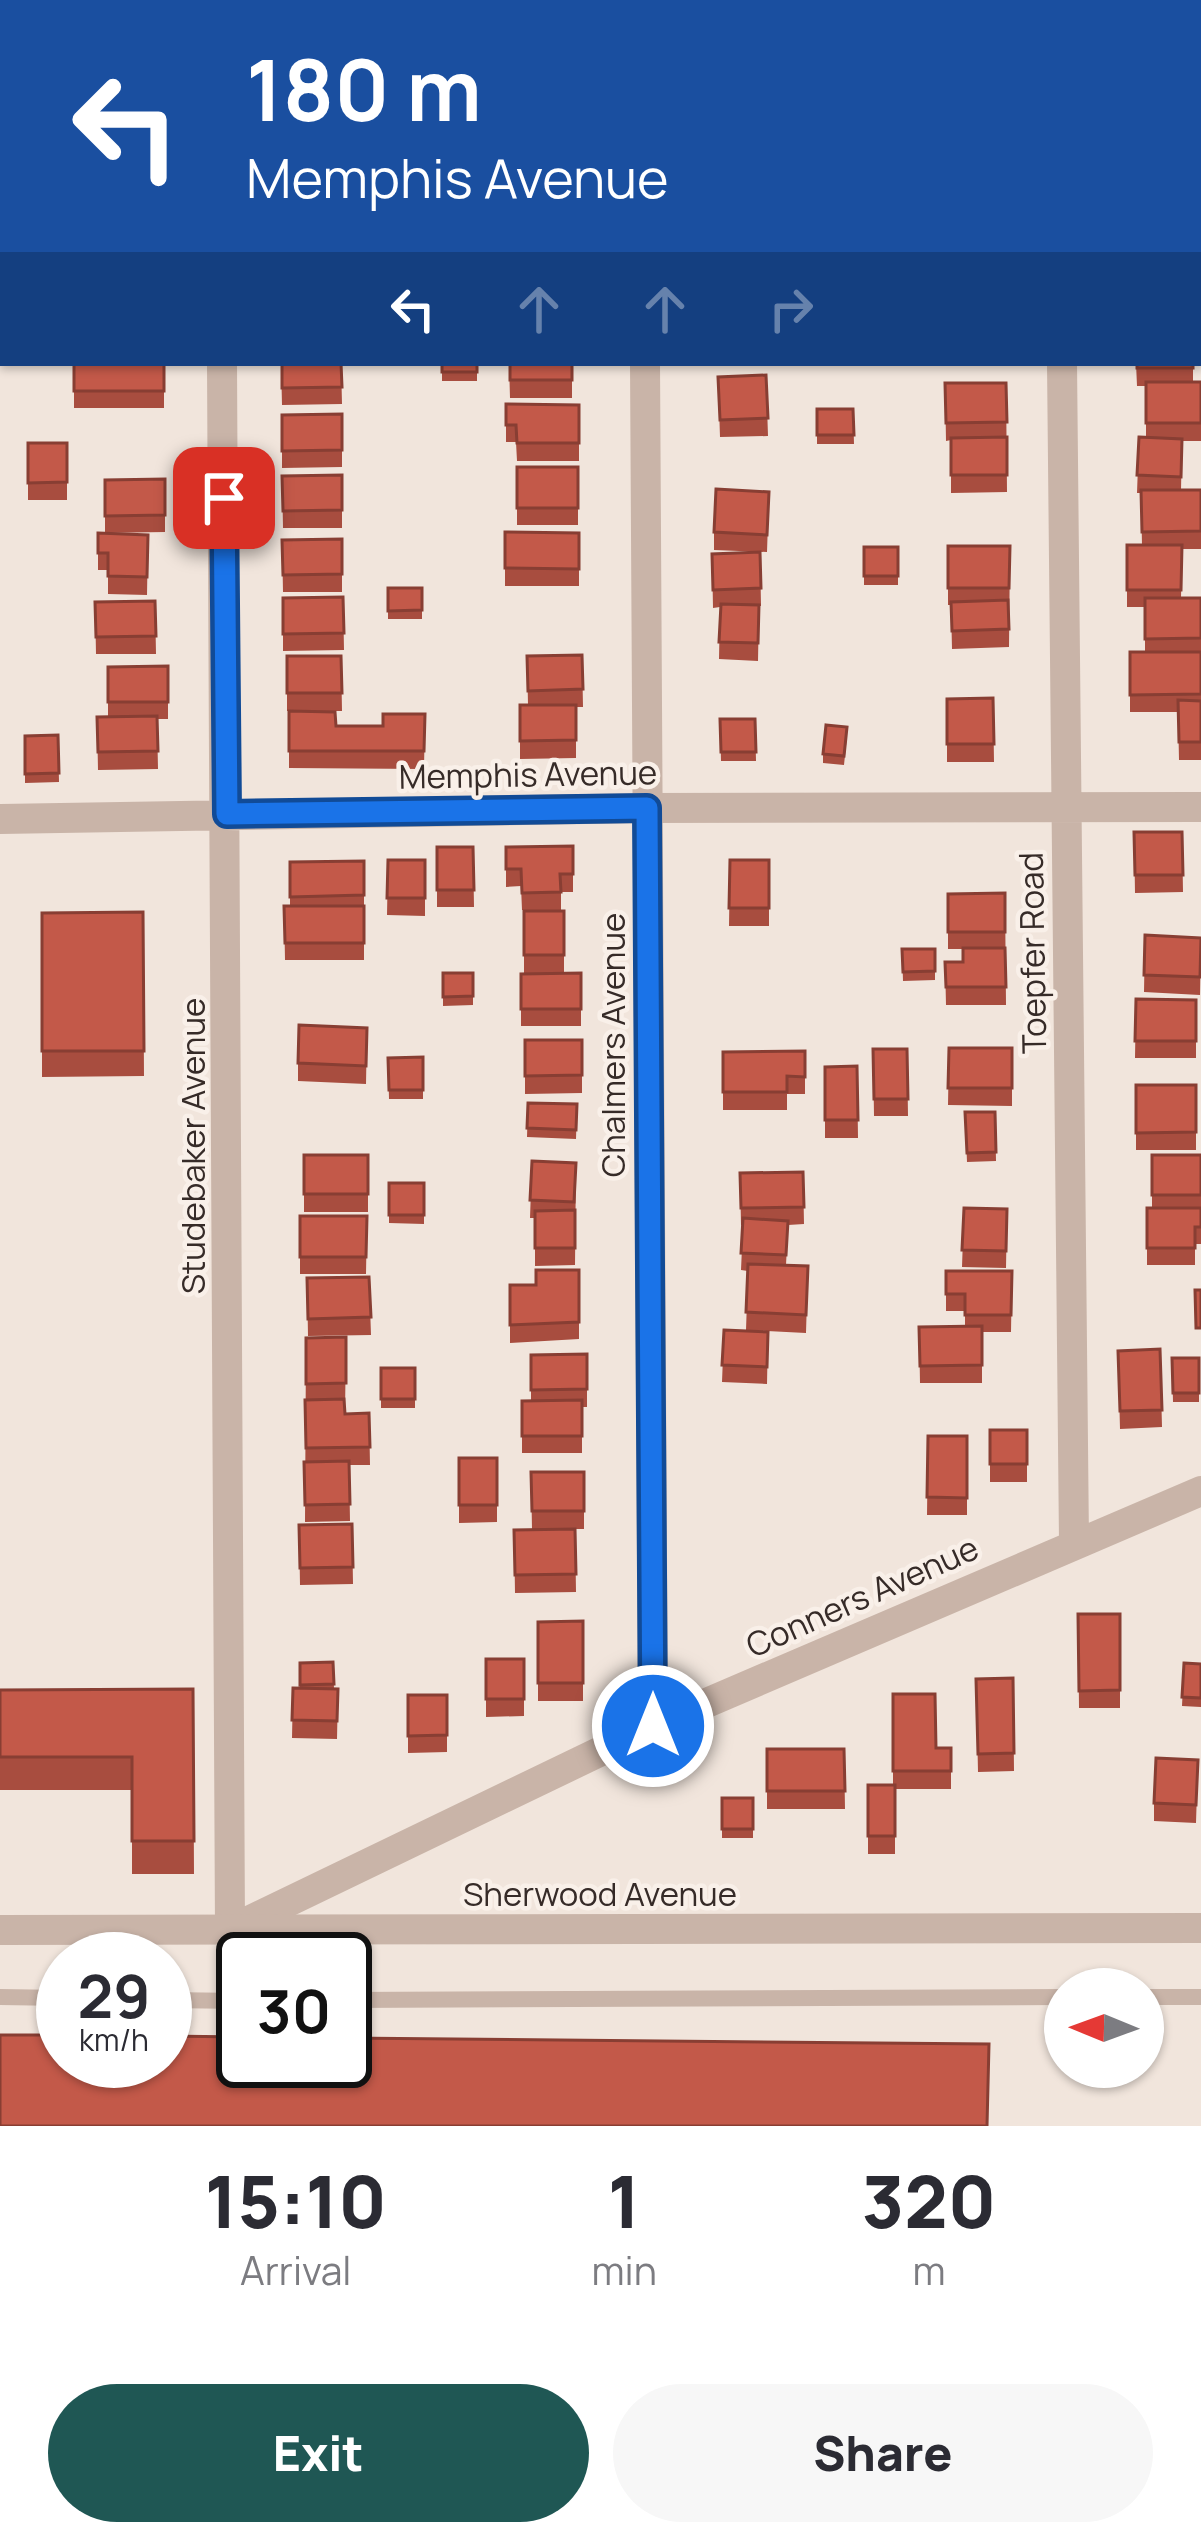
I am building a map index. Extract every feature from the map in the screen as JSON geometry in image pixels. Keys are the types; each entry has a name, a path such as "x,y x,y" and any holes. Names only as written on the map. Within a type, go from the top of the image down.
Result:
{"street":[{"name":"Studebaker Avenue","path":"222,366 230,1930"},
{"name":"Chalmers Avenue","path":"645,366 653,1726"},
{"name":"Toepfer Road","path":"1062,366 1074,1542"},
{"name":"Memphis Avenue","path":"0,819 647,808 1201,807"},
{"name":"Conners Avenue","path":"230,1930 653,1726 1201,1491"},
{"name":"Sherwood Avenue","path":"0,1930 1201,1928"}],"lane":[{"path":"0,1997 36,1998"},
{"path":"372,2000 1044,1997"},
{"path":"1164,1997 1201,1997"}],"building":[{"path":"74,366 164,366 164,391 74,391"},
{"path":"282,366 341,366 342,387 282,388"},
{"path":"442,366 477,366 477,372 442,372"},
{"path":"510,366 572,366 572,380 510,380"},
{"path":"1137,366 1193,366 1193,368"},
{"path":"766,375 768,418 720,420 718,377"},
{"path":"1146,382 1201,382 1201,423 1146,423"},
{"path":"945,383 1006,383 1007,422 946,423"},
{"path":"506,404 579,405 579,443 517,443 516,425 506,425"},
{"path":"817,409 853,409 854,435 817,435"},
{"path":"342,414 342,450 282,451 282,415"},
{"path":"1007,437 1007,475 951,475 951,438"},
{"path":"1139,437 1182,439 1181,477 1137,475"},
{"path":"28,443 67,443 67,482 28,483"},
{"path":"517,467 578,467 578,508 517,508"},
{"path":"342,475 342,510 283,511 282,476"},
{"path":"165,479 165,515 105,516 105,480"},
{"path":"716,489 769,492 767,535 714,532"},
{"path":"1141,490 1201,490 1201,531 1142,532"},
{"path":"505,532 579,533 579,569 505,568"},
{"path":"98,533 148,535 147,577 108,576 108,553 98,553"},
{"path":"342,539 342,574 283,575 282,540"},
{"path":"1127,545 1182,545 1181,590 1127,590"},
{"path":"948,546 1010,546 1009,588 948,588"},
{"path":"864,547 898,547 898,576 864,576"},
{"path":"760,552 761,588 713,590 712,554"},
{"path":"388,588 422,588 422,610 388,611"},
{"path":"343,597 344,633 283,634 283,598"},
{"path":"1145,598 1201,598 1201,638 1145,639"},
{"path":"1008,600 1009,629 952,631 951,602"},
{"path":"155,601 156,636 96,637 95,602"},
{"path":"721,604 759,605 758,643 719,642"},
{"path":"1130,652 1201,652 1201,694 1130,695"},
{"path":"582,655 583,689 528,691 527,656"},
{"path":"287,656 341,656 342,693 287,693"},
{"path":"168,666 168,702 108,702 108,667"},
{"path":"993,698 994,744 947,744 947,699"},
{"path":"1178,700 1201,701 1201,742 1179,742"},
{"path":"520,705 576,705 576,740 520,741"},
{"path":"289,711 335,712 336,726 383,726 383,714 425,714 424,751 289,751"},
{"path":"157,716 158,751 98,752 97,717"},
{"path":"720,719 755,719 756,752 721,752"},
{"path":"826,725 847,727 844,756 823,754"},
{"path":"58,735 59,773 25,774 25,736"},
{"path":"1134,832 1182,832 1183,875 1135,875"},
{"path":"573,846 573,874 560,874 561,892 522,893 521,869 506,869 506,847"},
{"path":"437,847 473,847 474,890 437,890"},
{"path":"388,860 425,860 425,898 387,898"},
{"path":"730,860 769,860 769,908 729,908"},
{"path":"364,861 364,895 290,897 290,862"},
{"path":"1005,893 1005,932 948,932 948,894"},
{"path":"284,906 364,906 364,943 285,943"},
{"path":"524,911 564,911 564,955 524,955"},
{"path":"143,912 144,1051 42,1051 42,913"},
{"path":"1145,935 1201,938 1200,977 1144,975"},
{"path":"963,948 1005,948 1006,987 946,987 945,962 963,962"},
{"path":"902,949 935,949 935,971 903,972"},
{"path":"443,973 473,973 473,996 443,997"},
{"path":"581,973 581,1009 521,1009 521,974"},
{"path":"1136,999 1196,1000 1196,1041 1135,1041"},
{"path":"299,1025 367,1028 366,1066 298,1063"},
{"path":"525,1040 582,1040 582,1075 525,1076"},
{"path":"949,1048 1012,1048 1012,1088 948,1088"},
{"path":"873,1049 907,1049 908,1099 874,1099"},
{"path":"805,1051 805,1077 787,1076 787,1092 723,1092 723,1052"},
{"path":"423,1057 423,1090 389,1090 388,1058"},
{"path":"857,1066 858,1120 825,1120 825,1067"},
{"path":"1136,1085 1196,1085 1196,1132 1136,1133"},
{"path":"528,1103 577,1104 576,1130 527,1128"},
{"path":"965,1112 995,1112 996,1152 967,1153"},
{"path":"304,1155 368,1155 368,1194 304,1194"},
{"path":"1152,1155 1201,1155 1201,1195 1152,1195"},
{"path":"532,1161 576,1163 574,1202 530,1200"},
{"path":"803,1172 804,1207 741,1208 740,1173"},
{"path":"389,1183 424,1183 424,1215 389,1215"},
{"path":"964,1208 1007,1209 1006,1251 962,1250"},
{"path":"1147,1208 1201,1208 1195,1248 1147,1248"},
{"path":"575,1210 575,1248 535,1248 535,1211"},
{"path":"300,1216 367,1216 366,1257 300,1257"},
{"path":"743,1218 788,1221 786,1255 741,1253"},
{"path":"748,1264 808,1266 806,1315 746,1312"},
{"path":"536,1270 579,1270 579,1322 510,1325 510,1285 536,1285"},
{"path":"946,1271 1012,1271 1011,1315 965,1315 965,1294 946,1294"},
{"path":"369,1277 371,1317 308,1319 307,1278"},
{"path":"1195,1290 1201,1290 1201,1328 1196,1328"},
{"path":"982,1326 982,1365 920,1366 919,1327"},
{"path":"724,1330 768,1332 767,1367 722,1365"},
{"path":"346,1337 346,1383 306,1384 306,1338"},
{"path":"1160,1349 1162,1410 1120,1411 1118,1351"},
{"path":"587,1354 587,1389 531,1390 531,1355"},
{"path":"1172,1358 1199,1358 1199,1393 1173,1393"},
{"path":"381,1368 415,1368 415,1399 381,1399"},
{"path":"344,1399 345,1414 369,1413 370,1447 306,1448 305,1400"},
{"path":"582,1400 582,1436 522,1436 522,1401"},
{"path":"990,1430 1027,1430 1027,1464 990,1464"},
{"path":"928,1436 967,1436 967,1498 927,1497"},
{"path":"459,1458 497,1458 497,1505 459,1505"},
{"path":"349,1461 350,1504 305,1505 304,1462"},
{"path":"531,1472 584,1472 584,1511 532,1511"},
{"path":"352,1524 353,1567 300,1568 299,1525"},
{"path":"575,1529 576,1574 515,1575 514,1530"},
{"path":"1078,1614 1120,1614 1120,1690 1079,1691"},
{"path":"583,1621 583,1683 538,1683 538,1622"},
{"path":"486,1659 524,1659 524,1699 486,1699"},
{"path":"333,1662 334,1684 300,1685 300,1663"},
{"path":"1184,1663 1201,1664 1201,1698 1182,1697"},
{"path":"1013,1678 1014,1753 978,1754 976,1679"},
{"path":"293,1688 338,1689 337,1721 292,1720"},
{"path":"193,1689 194,1841 132,1841 132,1757 0,1757 0,1690"},
{"path":"893,1694 935,1694 936,1748 951,1748 951,1771 893,1771"},
{"path":"408,1695 447,1695 447,1735 408,1736"},
{"path":"767,1749 844,1749 845,1791 767,1791"},
{"path":"1156,1758 1198,1760 1196,1805 1154,1803"},
{"path":"868,1785 895,1785 895,1836 868,1836"},
{"path":"722,1798 753,1798 753,1829 722,1829"},
{"path":"0,2035 36,2035 36,2088 192,2088 192,2036 216,2037 216,2088 372,2088 372,2038 989,2044 987,2126 0,2126"}],"route":[{"path":"224,498 227,814 647,808 653,1726"}]}
